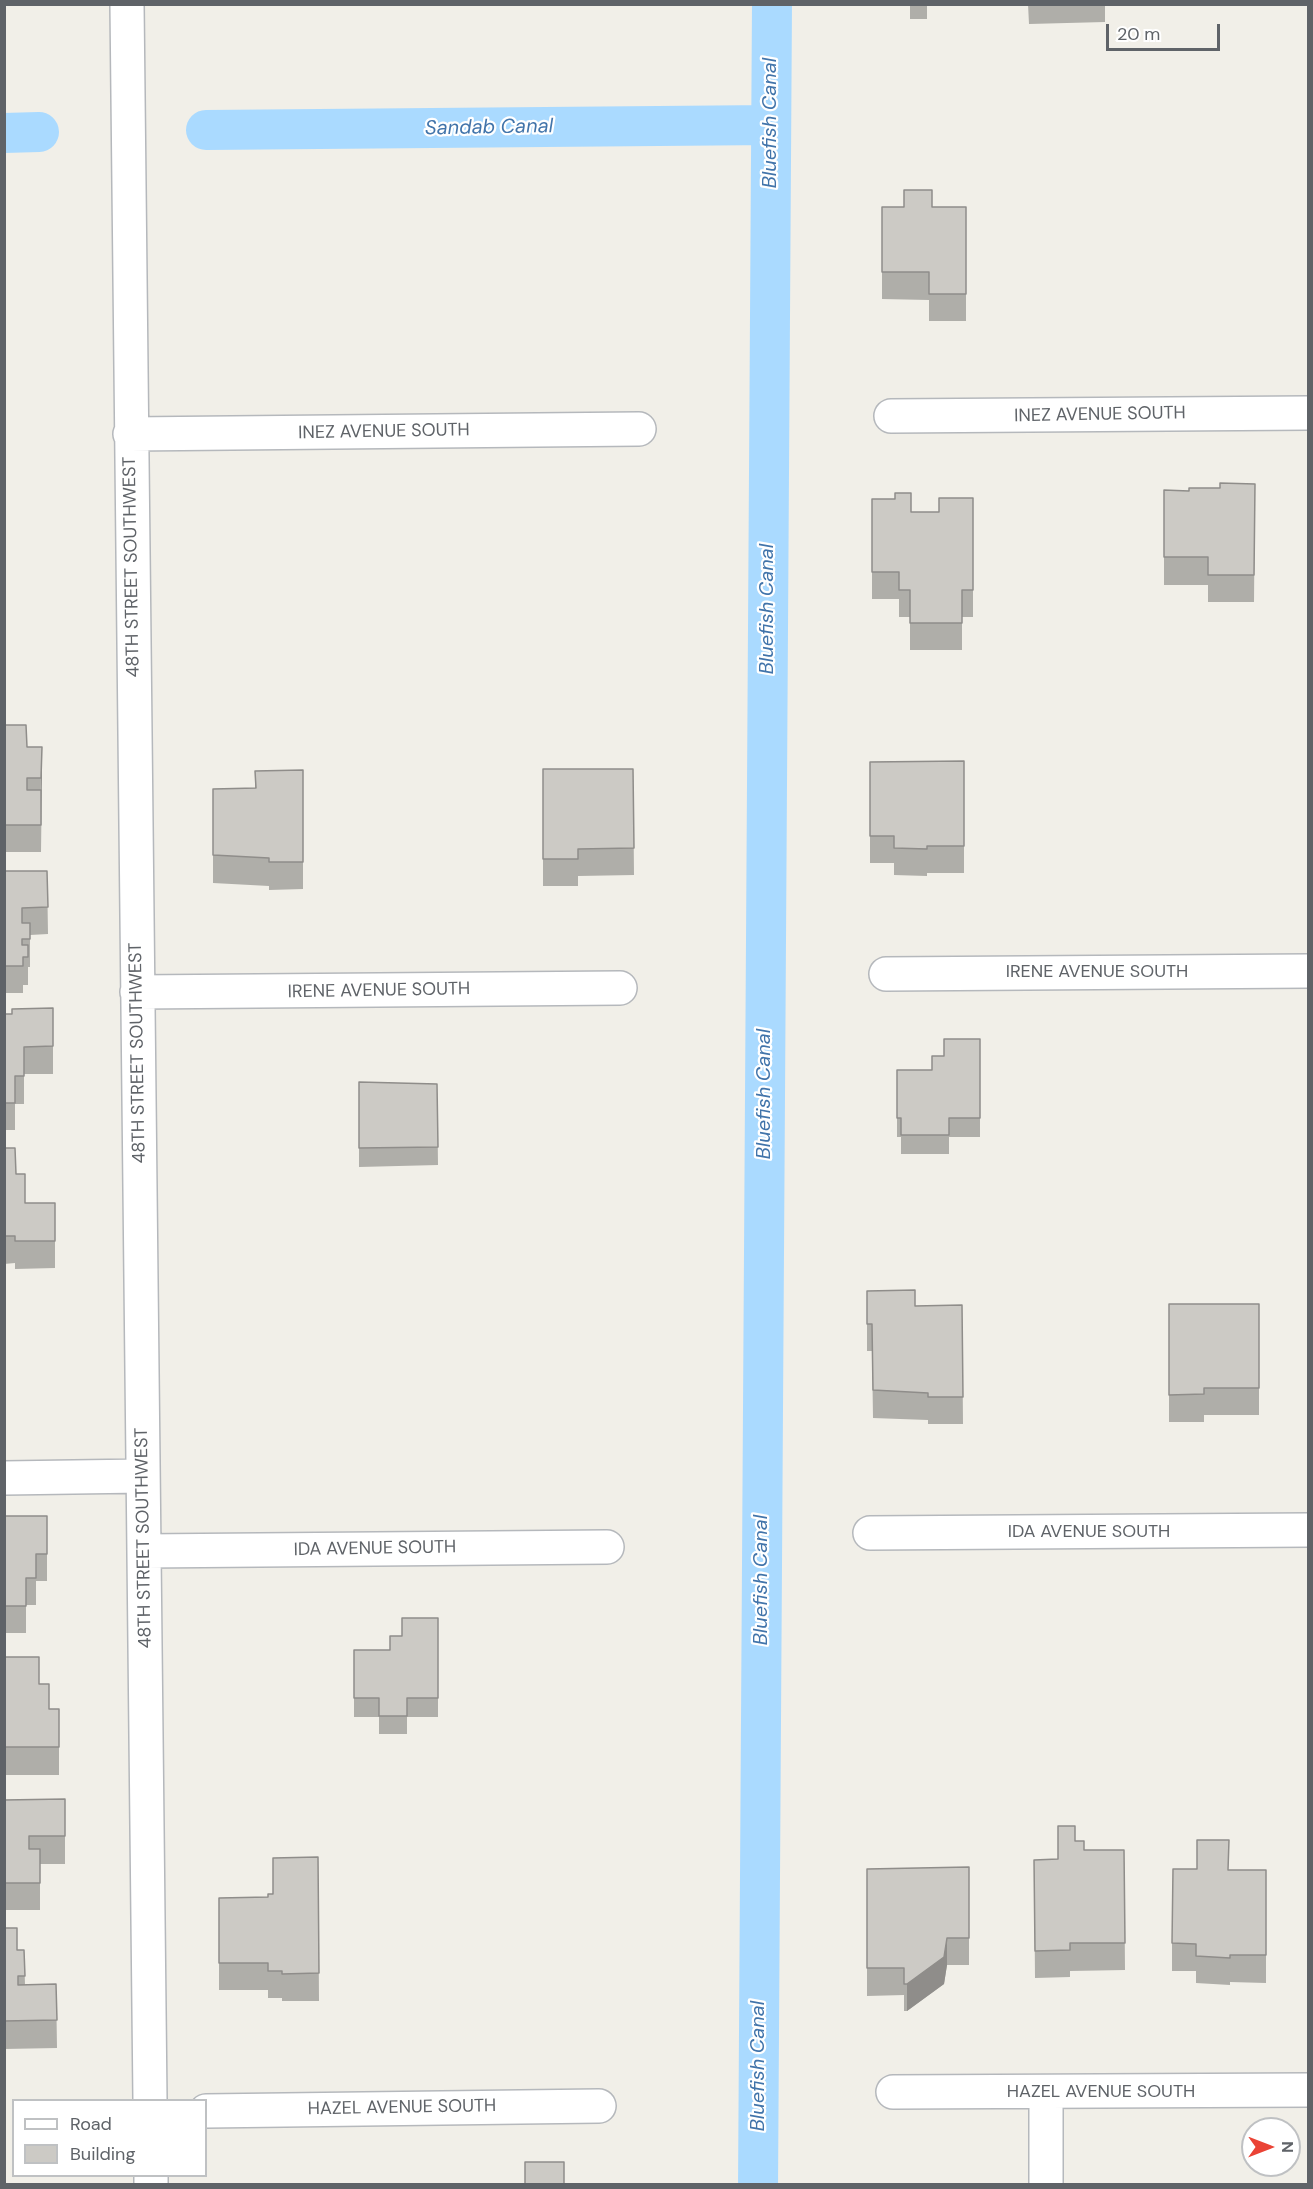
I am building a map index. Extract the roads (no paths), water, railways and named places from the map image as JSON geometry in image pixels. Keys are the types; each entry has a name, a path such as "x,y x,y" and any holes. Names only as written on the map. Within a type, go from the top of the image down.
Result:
{"street":[{"name":"48TH STREET SOUTHWEST","path":"126,4 150,2099"},
{"name":"INEZ AVENUE SOUTH","path":"891,416 1308,413"},
{"name":"INEZ AVENUE SOUTH","path":"130,434 639,429"},
{"name":"IRENE AVENUE SOUTH","path":"886,974 1308,971"},
{"name":"IRENE AVENUE SOUTH","path":"137,992 620,988"},
{"path":"4,1478 143,1476"},
{"name":"IDA AVENUE SOUTH","path":"870,1533 1308,1530"},
{"name":"IDA AVENUE SOUTH","path":"144,1551 607,1547"},
{"name":"HAZEL AVENUE SOUTH","path":"892,2092 1308,2090"},
{"path":"1046,2092 1046,2184"},
{"name":"HAZEL AVENUE SOUTH","path":"207,2111 600,2106"}],"waterway":[{"name":"Bluefish Canal","path":"758,2184 772,4"},
{"name":"Sandab Canal","path":"206,130 771,125"},
{"name":"Sandab Canal","path":"4,133 39,132"}]}
